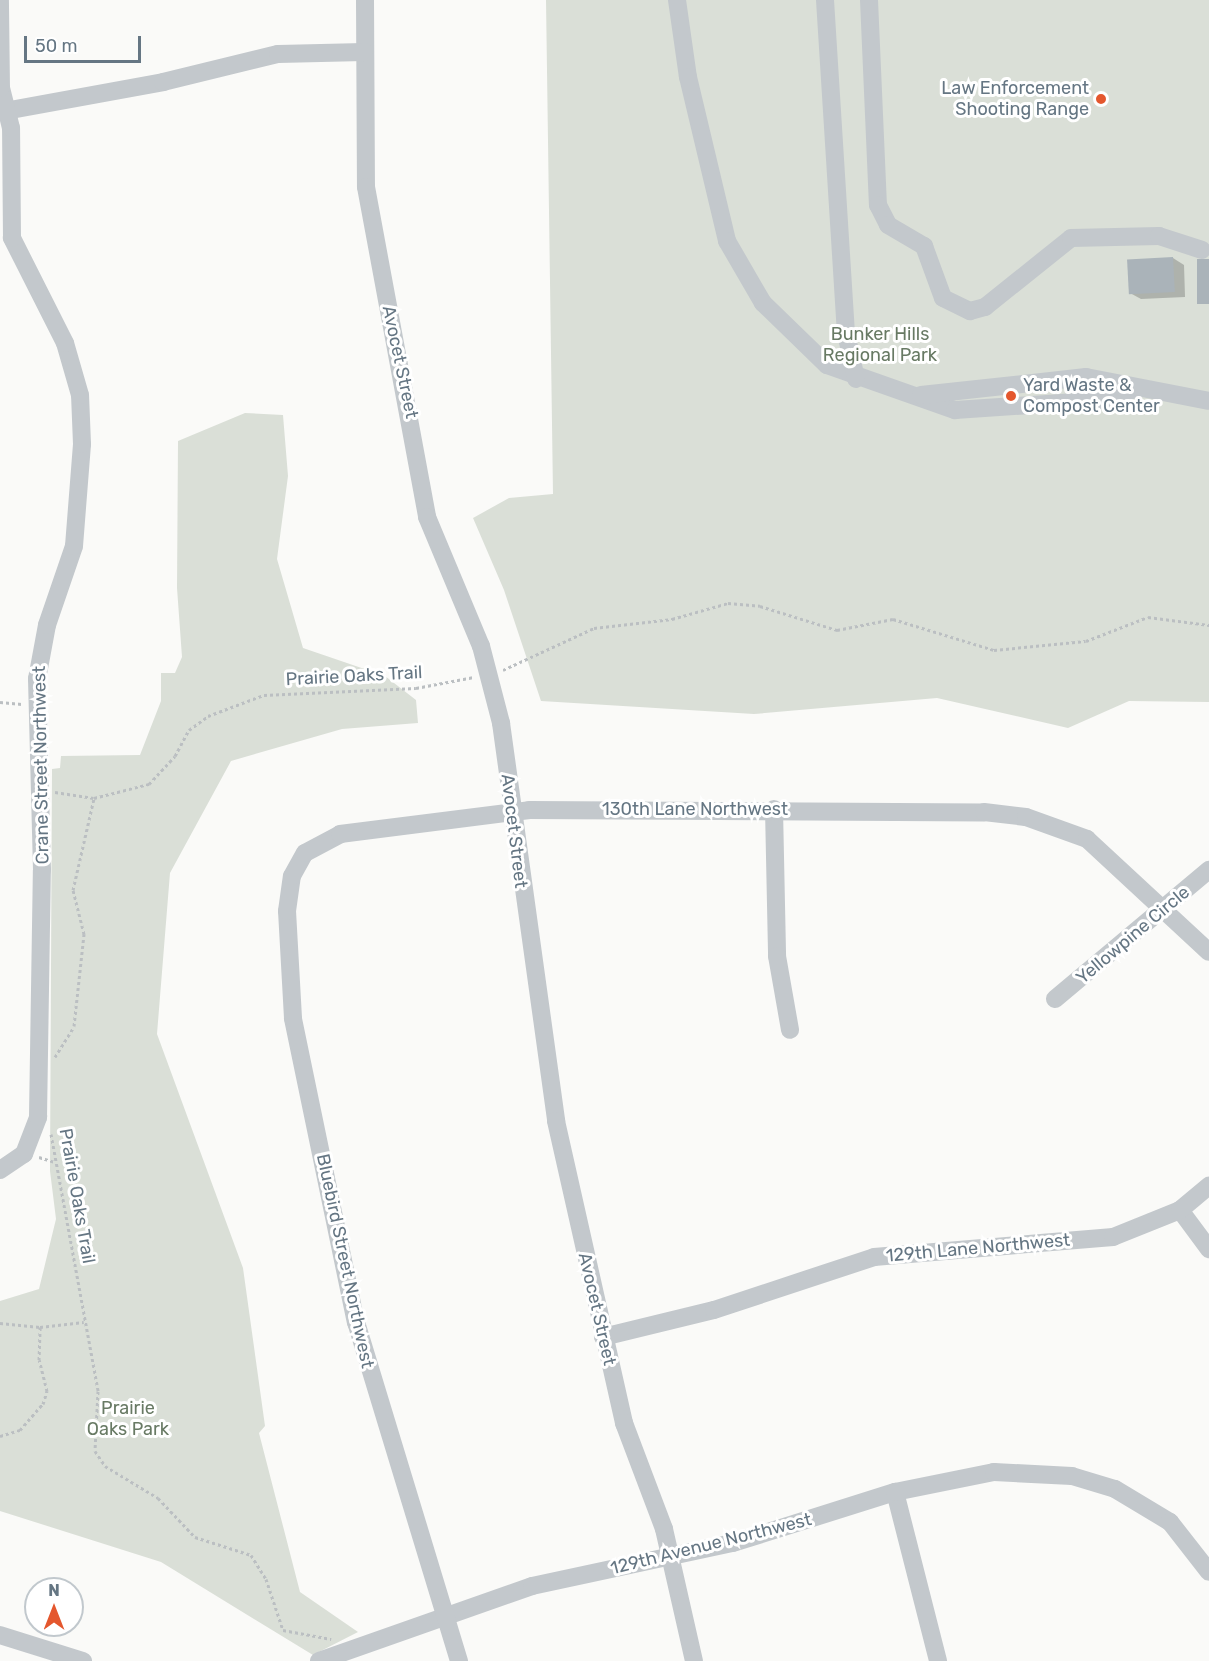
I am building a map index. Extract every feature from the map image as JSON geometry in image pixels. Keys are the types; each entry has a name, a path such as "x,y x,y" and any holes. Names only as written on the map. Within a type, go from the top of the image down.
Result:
{"street":[{"name":"Crane Street Northwest","path":"0,0 2,88 12,238 65,343 82,417 78,522 40,649 37,705 39,1097 36,1132 24,1154 0,1170"},
{"name":"Avocet Street","path":"365,0 366,187 427,518 481,646 501,723 511,813 555,1121 624,1423 670,1558 694,1661"},
{"path":"677,0 709,175 736,261 763,303 827,365 856,379 916,395 1086,377 1209,401"},
{"path":"825,0 846,333 856,379"},
{"path":"869,0 878,205 888,225 924,246 943,298 970,310 986,308 1071,238 1159,236 1202,250"},
{"path":"4,111 278,54 364,52"},
{"path":"774,809 777,956 790,1030"},
{"name":"130th Lane Northwest","path":"305,853 340,834 511,813 774,809 984,812 1026,817 1087,839 1167,909"},
{"name":"Bluebird Street Northwest","path":"305,853 292,876 287,911 293,1018 356,1323 417,1534 450,1618 459,1661"},
{"name":"Yellowpine Circle","path":"1055,999 1167,909 1209,870"},
{"path":"1167,909 1209,952"},
{"name":"129th Lane Northwest","path":"603,1337 714,1310 874,1257 1113,1237 1180,1210 1209,1186"},
{"path":"1180,1210 1209,1249"},
{"name":"129th Avenue Northwest","path":"319,1661 336,1653 450,1618 532,1586 670,1558 799,1526 895,1492 994,1472 1037,1471 1115,1489 1170,1522 1209,1572"},
{"path":"895,1492 939,1661"},
{"path":"0,1635 83,1661"}],"path":[{"path":"505,669 594,628 672,620 728,603 760,606 837,630 893,620 994,650 1086,641 1148,617 1209,625"},
{"name":"Prairie Oaks Trail","path":"39,789 94,798 149,784 176,756 189,730 208,716 264,695 416,688 472,677"},
{"path":"0,702 37,705"},
{"path":"53,1062 74,1026 84,934 73,890 94,798"},
{"name":"Prairie Oaks Trail","path":"51,1123 84,1322 98,1391 95,1451 105,1466 158,1498 195,1537 250,1555 266,1579 283,1630 331,1638 336,1653"},
{"path":"0,1323 40,1327 84,1322"},
{"path":"0,1436 20,1430 43,1404 47,1391 39,1360 40,1327"}],"green space":[{"name":"Bunker Hills Regional Park","path":"546,0 1209,0 1209,702 1129,701 1068,728 937,698 754,714 541,701 504,590 473,518 509,498 553,494"},
{"name":"Prairie Oaks Park","path":"245,413 283,415 288,476 277,559 303,648 385,676 416,700 418,723 342,729 231,761 170,873 157,1034 243,1268 265,1426 259,1433 300,1592 358,1632 313,1655 161,1562 0,1511 0,1301 39,1289 56,1219 50,1171 52,769 60,768 61,756 140,755 161,701 161,673 175,673 182,657 177,588 178,441"}],"building":[{"path":"1173,257 1175,292 1129,294 1127,259"},
{"path":"1197,259 1209,259 1209,304 1197,304"}],"place":[{"name":"Law Enforcement Shooting Range","path":"1101,99"},
{"name":"Yard Waste & Compost Center","path":"1011,396"}]}
